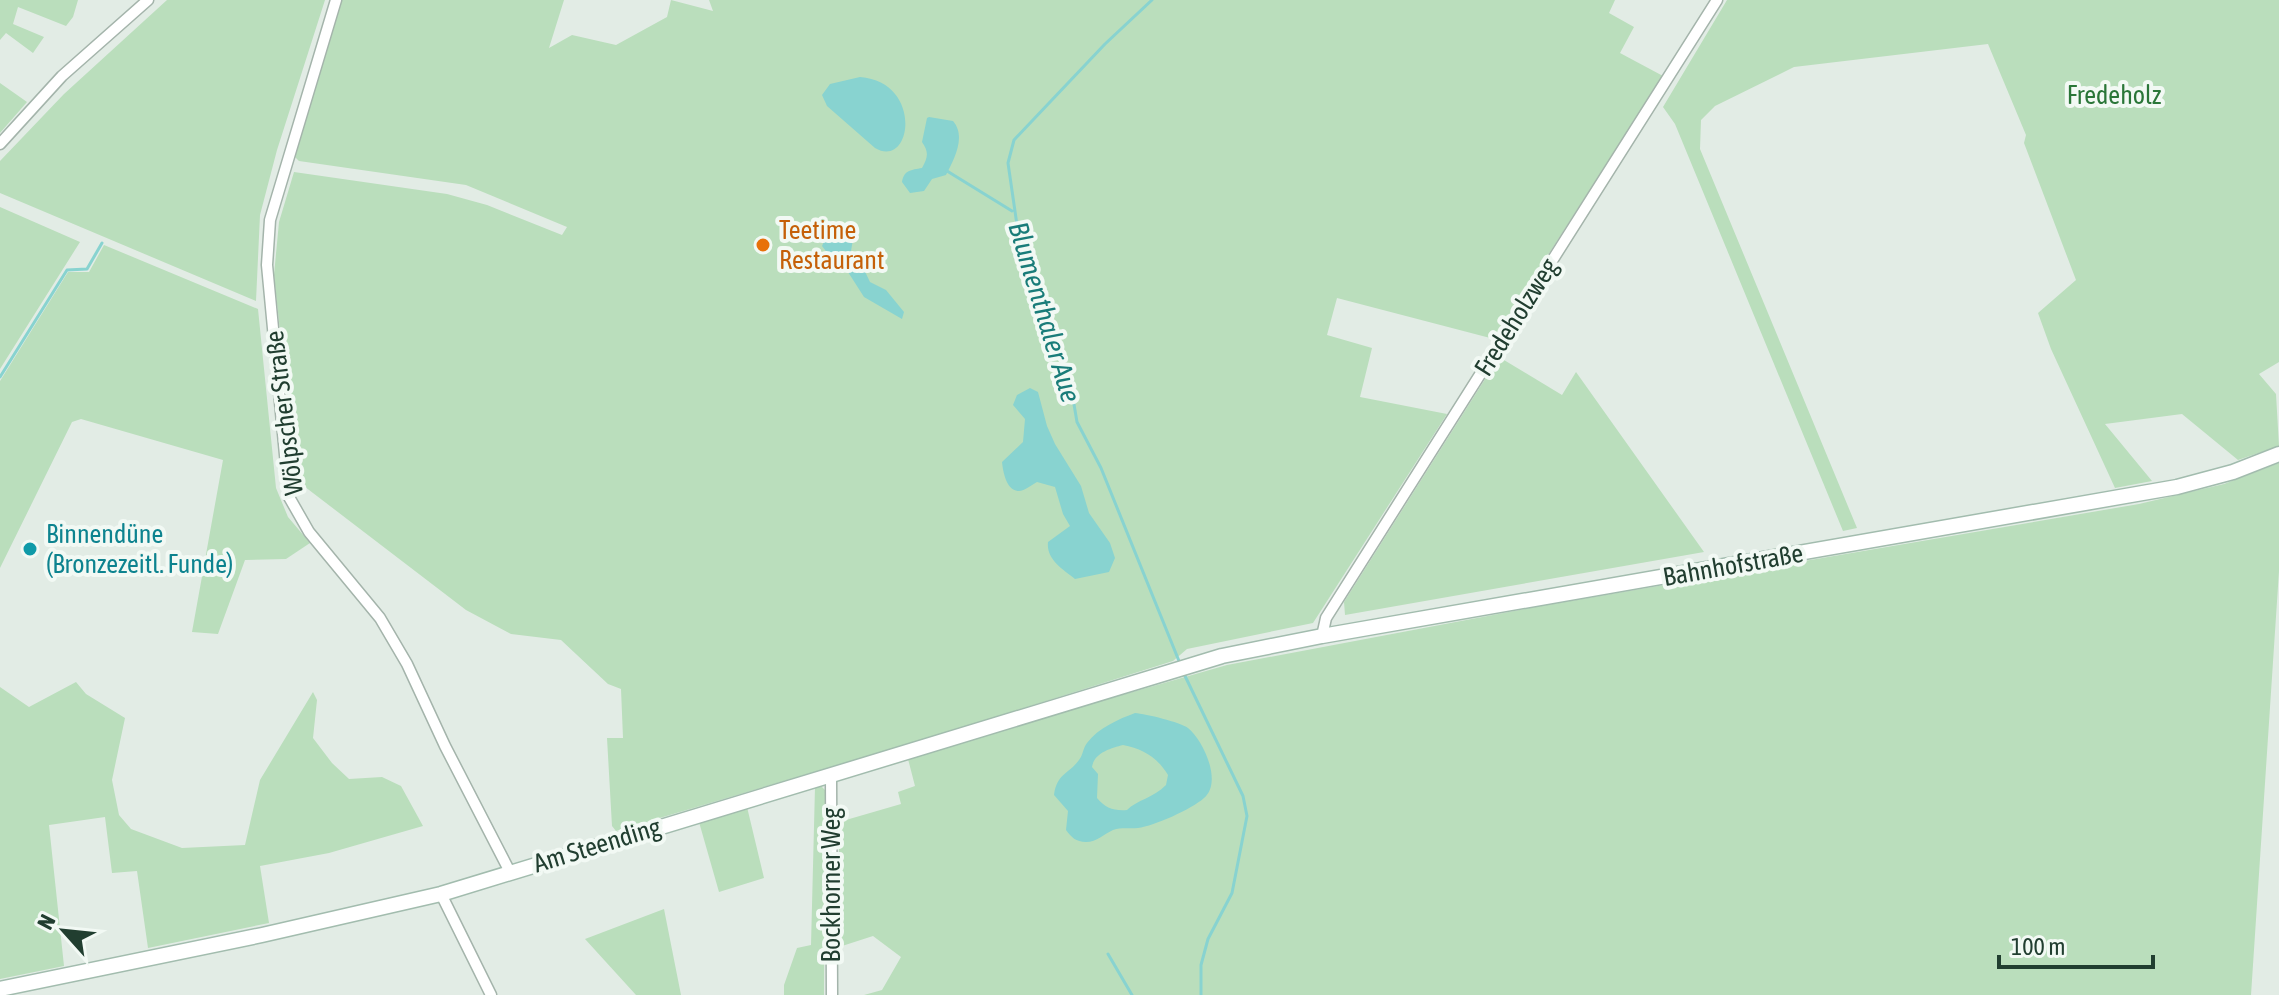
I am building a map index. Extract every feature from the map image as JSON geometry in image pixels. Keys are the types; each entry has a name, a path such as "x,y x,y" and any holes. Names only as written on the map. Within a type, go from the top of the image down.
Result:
{"street":[{"path":"0,144 62,76 148,0"},
{"name":"Wölpscher Straße","path":"336,0 270,220 267,265 289,497 309,532 380,618 510,872"},
{"name":"Fredeholzweg","path":"1322,636 1326,618 1717,0"},
{"name":"Bahnhofstraße","path":"1184,667 1222,656 1322,636 2177,487 2233,472 2279,454"},
{"name":"Am Steending","path":"0,989 441,894 1184,667"},
{"name":"Bockhorner Weg","path":"831,776 832,995"},
{"path":"441,894 491,995"}],"green space":[{"path":"0,0 78,0 73,17 66,26 18,7 13,24 44,37 33,53 6,33 0,40"},
{"path":"167,0 325,0 277,150 260,215 256,301 0,193 0,161 64,94"},
{"path":"341,0 564,0 549,48 572,35 616,45 667,17 671,0 713,11 709,0 1615,0 1609,13 1634,27 1620,53 1663,76 1494,339 1337,298 1327,335 1372,348 1360,397 1447,414 1313,623 1187,649 1173,661 616,831 612,826 607,738 623,738 621,689 608,684 561,640 511,634 466,610 296,480 274,275 279,222 294,172 447,194 487,205 562,235 567,227 466,185 299,161 292,154"},
{"name":"Fredeholz","path":"1727,0 2279,0 2279,362 2259,374 2276,394 2279,446 2238,460 2182,414 2105,424 2152,481 2115,488 2051,349 2038,313 2076,280 2024,143 2026,135 1988,44 1794,67 1715,106 1701,120 1700,149 1857,528 1843,531 1675,124 1663,107"},
{"path":"0,83 27,102 0,133"},
{"path":"0,207 80,242 0,369"},
{"path":"104,245 258,309 276,488 288,517 310,543 286,559 245,560 218,634 192,632 223,460 81,419 72,422 0,568 0,381 68,272 89,272"},
{"path":"1499,357 1562,395 1576,372 1704,552 1345,615 1344,602"},
{"path":"2279,463 2279,571 2251,995 864,995 882,990 901,957 873,936 839,947 839,822 901,804 898,792 915,786 908,759 1227,665 1535,607 2139,504 2224,484"},
{"path":"76,682 86,694 125,718 112,780 119,815 131,829 182,848 245,845 260,780 313,692 317,700 313,738 332,763 349,779 382,777 401,786 423,826 329,853 260,866 269,923 148,948 137,871 112,873 105,817 49,825 64,966 0,979 0,687 29,707"},
{"path":"820,785 825,790 824,995 784,995 784,985 797,948 811,945 815,787"},
{"path":"747,807 764,878 719,892 699,822"},
{"path":"664,909 681,995 636,995 585,939"}],"water":[{"path":"860,77 881,82 895,93 903,107 903,137 897,147 888,151 875,148 827,106 822,95 830,84"},
{"path":"929,117 953,121 959,134 957,149 946,175 932,179 924,191 910,193 902,182 903,178 909,171 922,168 926,161 927,152 922,142"},
{"path":"848,236 853,239 851,251 858,257 870,282 886,290 904,312 902,319 864,297 848,272 835,263 822,246 826,237"},
{"path":"1030,388 1038,392 1055,444 1081,486 1089,513 1110,543 1115,558 1109,572 1075,579 1060,567 1052,559 1048,542 1070,526 1055,487 1037,482 1018,491 1006,480 1002,462 1023,442 1025,419 1013,405 1017,395"},
{"path":"1135,713 1171,721 1194,734 1209,762 1212,782 1209,791 1191,807 1153,824 1113,830 1090,842 1077,840 1066,830 1068,811 1054,795 1058,782 1079,760 1086,745 1097,733","holes":["1123,745 1159,763 1168,775 1166,785 1127,810 1114,809 1097,798 1098,774 1092,767 1093,762 1113,748"]}],"waterway":[{"name":"Blumenthaler Aue","path":"1152,0 1105,44 1014,140 1008,163 1018,232 1034,260 1039,310 1070,381 1077,422 1101,468 1179,661"},
{"path":"947,171 1012,211"},
{"path":"0,377 67,270 87,269 102,243"},
{"name":"Blumenthaler Aue","path":"1185,676 1243,796 1247,816 1232,893 1208,939 1201,965 1201,995"},
{"path":"1108,954 1132,995"}],"place":[{"name":"Teetime Restaurant","path":"763,245"},
{"name":"Binnendüne (Bronzezeitl. Funde)","path":"30,549"}]}
